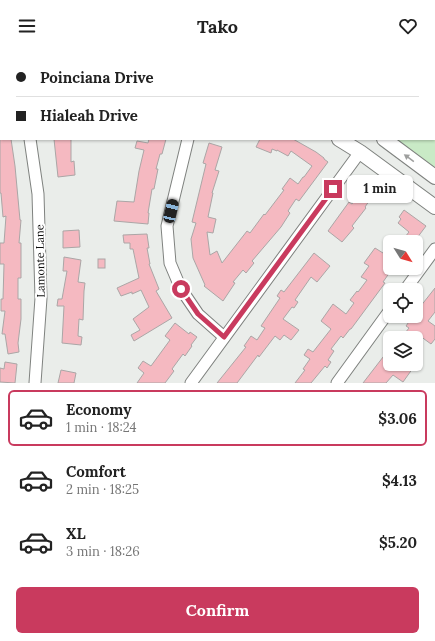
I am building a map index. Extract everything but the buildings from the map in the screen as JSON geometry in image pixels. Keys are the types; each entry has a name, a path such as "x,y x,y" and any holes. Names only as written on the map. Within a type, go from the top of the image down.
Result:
{"main road":[{"path":"341,140 360,152 435,207"},
{"path":"385,140 435,177"}],"street":[{"name":"Lamonte Lane","path":"30,140 38,194 41,298 35,383"},
{"path":"188,140 167,226 170,263 181,289 198,314 224,337"},
{"path":"191,383 360,152"},
{"path":"410,283 435,249"},
{"path":"337,383 383,320"}],"green space":[{"path":"391,140 435,140 435,172"}],"route":[{"path":"181,289 198,314 224,337 333,189"}]}
